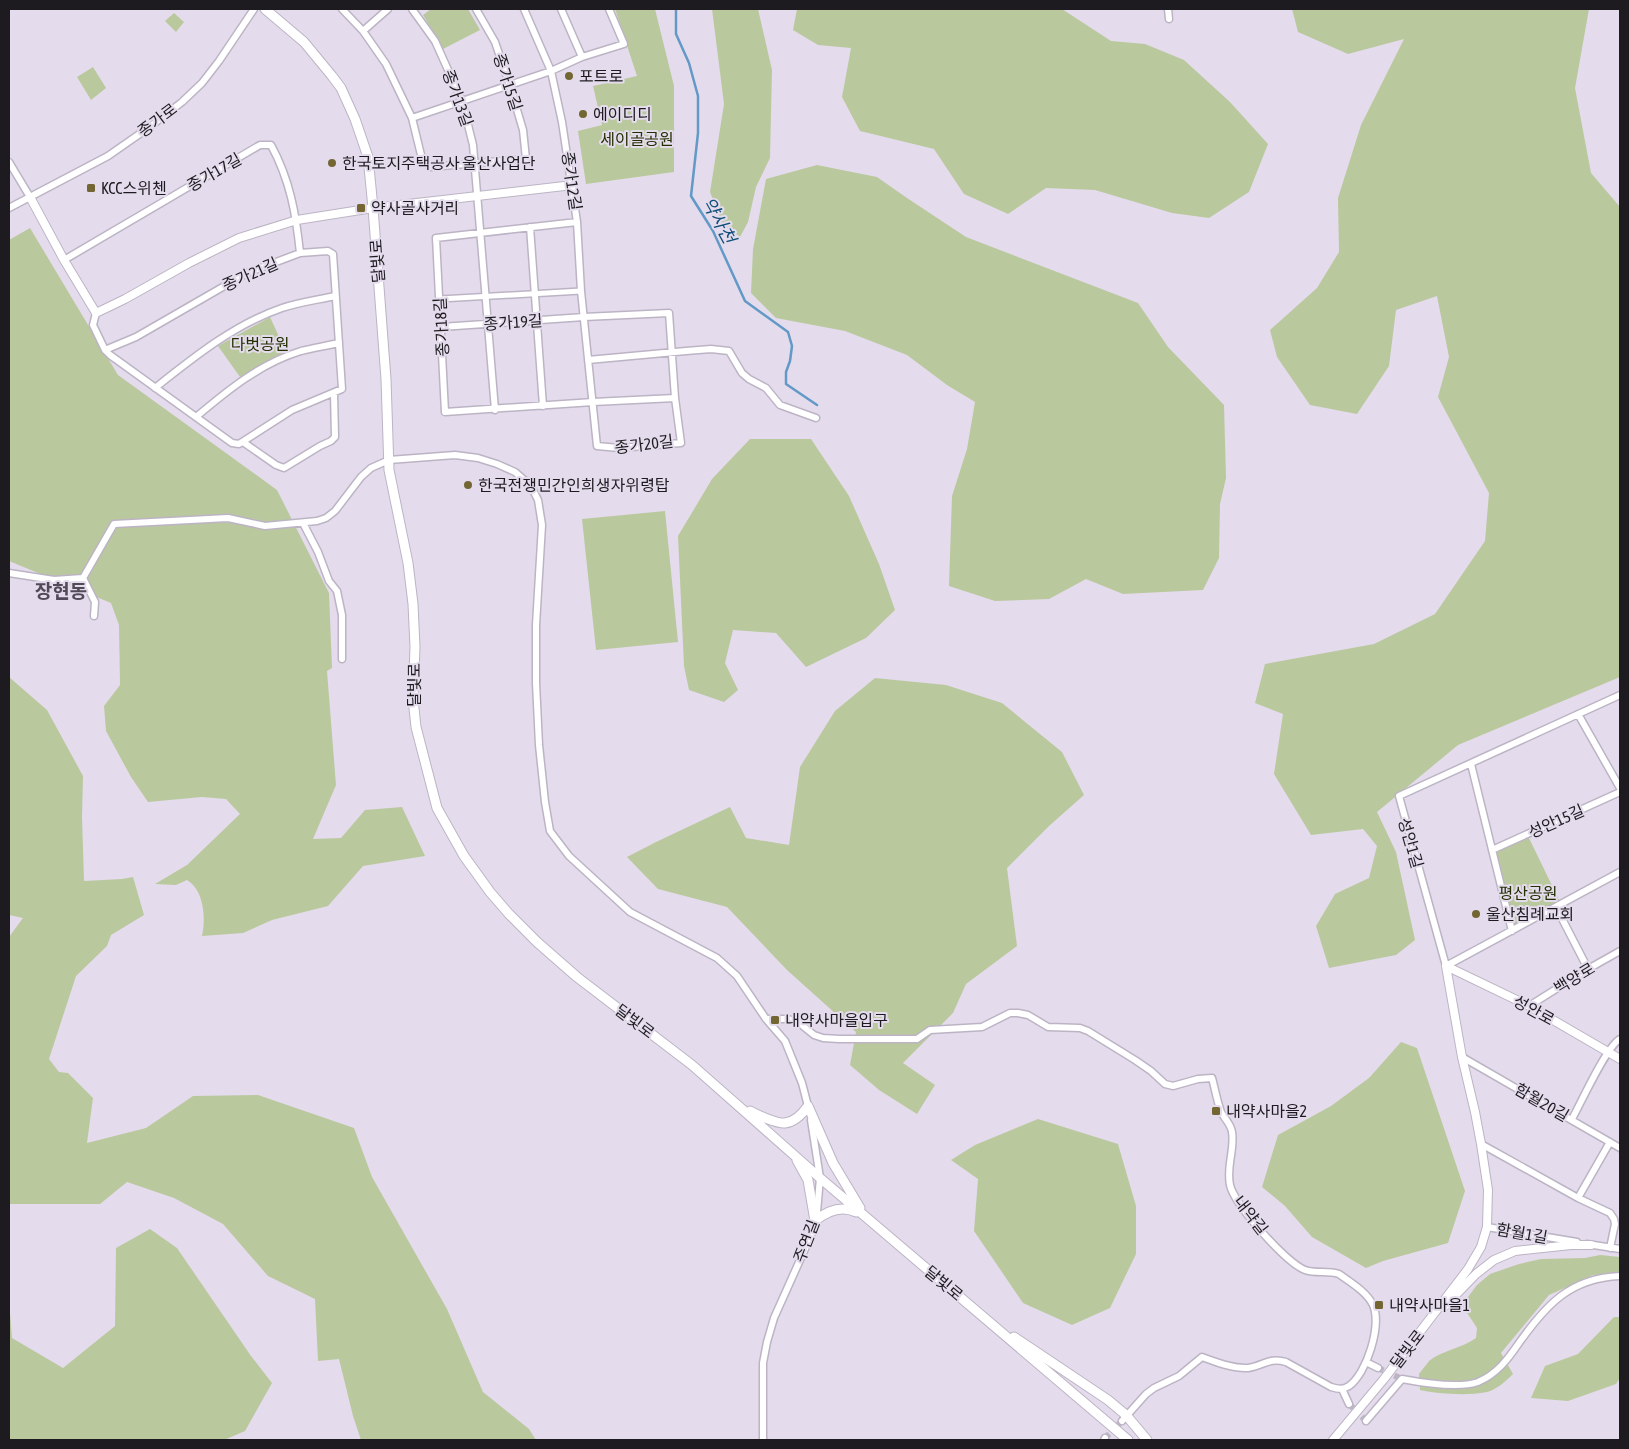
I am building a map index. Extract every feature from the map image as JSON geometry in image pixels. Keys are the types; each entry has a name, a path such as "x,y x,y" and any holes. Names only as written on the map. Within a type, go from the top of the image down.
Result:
{"main road":[{"name":"달빛로","path":"264,9 304,42 322,62 340,88 365,145 373,208 386,379 391,486 411,582 415,647 413,699 416,727 436,808 475,874 509,914 577,978 692,1065 820,1178 1128,1440"},
{"path":"738,1106 760,1117 785,1123 802,1115 808,1106"},
{"path":"808,1106 833,1164 864,1214"},
{"path":"793,1154 808,1180 815,1221 827,1212 849,1208 864,1214"},
{"path":"997,1328 1038,1352 1108,1400 1148,1440"}],"street":[{"name":"종가로","path":"9,208 108,156 182,102 202,83 254,9"},
{"path":"342,9 362,30 386,64 412,118 422,159 430,166 475,163"},
{"path":"362,30 388,9"},
{"name":"종가13길","path":"412,9 435,42 462,101 473,145 482,232"},
{"name":"종가15길","path":"475,163 526,159 523,130 510,86 495,42 476,9"},
{"name":"종가12길","path":"524,9 551,71 562,122 578,222 581,291 593,402"},
{"path":"561,9 582,57"},
{"path":"412,118 510,86 582,57 624,44 609,9"},
{"path":"1168,9 1169,19"},
{"name":"종가17길","path":"64,260 260,145 271,145 283,168 297,220"},
{"path":"9,162 96,314 93,325 105,350 110,356 232,443 241,443 284,468 335,437 334,393 292,410 241,443"},
{"path":"96,314 239,238 297,220 373,208 573,185"},
{"path":"297,220 300,253"},
{"name":"종가18길","path":"578,222 436,238 445,412 593,402"},
{"path":"530,227 543,406"},
{"path":"482,232 495,410"},
{"name":"종가21길","path":"105,350 136,337 247,273 300,253 328,251 333,254 342,389 334,393"},
{"path":"440,299 581,291"},
{"path":"155,388 199,353 253,321 281,308 335,296"},
{"name":"종가20길","path":"584,317 669,313 680,442 619,448 596,446 593,402"},
{"name":"종가19길","path":"441,327 584,317"},
{"path":"196,417 228,390 260,369 300,352 339,343"},
{"path":"588,360 712,350 729,351 742,373 766,388 780,405 816,418"},
{"path":"593,402 675,398"},
{"path":"83,578 114,524 228,518 265,526 317,522 326,518 342,503 361,477 371,468 389,460 455,455 478,458 515,472 531,486 538,500 542,525 536,625 536,684 539,746 550,831 569,856 630,912 717,958 737,976 766,1019"},
{"path":"303,523 318,552 329,581 337,591 342,615 342,660"},
{"path":"9,573 54,580 83,578"},
{"path":"83,578 95,602 94,616"},
{"name":"성안1길","path":"1446,966 1399,796 1620,695"},
{"path":"1578,714 1620,788"},
{"path":"1471,764 1512,931"},
{"name":"성안15길","path":"1492,850 1620,792"},
{"path":"1446,966 1620,872"},
{"path":"1556,907 1588,969"},
{"name":"백양로","path":"1529,1006 1588,969 1620,952"},
{"name":"성안로","path":"1446,966 1529,1006 1620,1059"},
{"name":"함월1길","path":"1446,966 1462,1057 1476,1112 1488,1190 1488,1227 1620,1249"},
{"name":"내약길","path":"766,1019 788,1019 798,1022 823,1038 859,1040 908,1039 917,1038 930,1030 982,1027 1010,1013 1018,1013 1028,1015 1048,1027 1080,1028 1088,1031 1143,1065 1165,1084 1173,1086 1212,1078 1221,1112 1232,1129 1233,1148 1229,1175 1230,1185 1236,1198 1250,1217 1293,1264 1313,1272 1333,1272 1339,1274 1370,1298 1374,1306 1376,1326 1368,1362 1350,1385 1342,1389"},
{"name":"주연길","path":"763,1440 764,1362 767,1342 774,1318 813,1231 820,1178 802,1082 785,1041 766,1019"},
{"path":"1572,1119 1608,1053 1620,1039"},
{"name":"함월20길","path":"1462,1057 1620,1148"},
{"path":"1578,1198 1610,1142"},
{"path":"1481,1144 1578,1198 1610,1213 1615,1224 1610,1248"},
{"name":"달빛로","path":"1333,1440 1384,1380 1468,1269 1481,1247 1488,1227"},
{"path":"1432,1317 1457,1295 1476,1274 1501,1257 1515,1251 1571,1245 1591,1245"},
{"path":"1366,1421 1402,1379 1424,1383 1458,1384 1476,1382 1488,1377 1506,1361 1538,1317 1552,1302 1573,1288 1596,1279 1620,1276"},
{"path":"1124,1418 1154,1388 1179,1376 1202,1357 1221,1364 1248,1368 1273,1360 1286,1362 1331,1387 1342,1389 1349,1404"},
{"path":"1368,1362 1378,1368"}],"green space":[{"path":"431,9 468,9 480,30 443,49 423,15"},
{"name":"세이골공원","path":"615,9 655,9 674,86 674,172 586,184 578,131 602,125 593,86 637,76"},
{"path":"712,9 758,9 772,70 770,158 756,187 748,222 740,237 722,224 710,192 724,104"},
{"path":"797,9 1062,9 1111,41 1145,44 1184,60 1230,102 1268,144 1249,192 1209,218 1172,213 1095,190 1046,188 1008,214 964,194 934,149 860,131 842,97 851,48 818,45 793,30"},
{"path":"1292,9 1589,9 1575,88 1591,173 1620,207 1620,677 1458,745 1377,812 1396,852 1415,940 1396,955 1329,968 1316,926 1335,894 1369,878 1377,846 1363,829 1311,835 1274,774 1283,714 1255,703 1265,664 1374,644 1435,614 1485,541 1489,493 1438,397 1449,357 1437,296 1396,310 1389,366 1357,414 1310,405 1277,357 1270,330 1317,288 1339,252 1338,198 1361,125 1404,39 1348,54 1298,32"},
{"path":"174,13 184,22 176,32 165,21"},
{"path":"93,67 106,88 91,100 77,77"},
{"path":"817,165 877,177 966,237 1138,303 1168,347 1224,405 1226,478 1220,504 1219,558 1203,590 1123,594 1086,579 1049,599 995,601 949,586 952,496 967,449 975,402 947,385 907,355 845,331 776,318 751,293 753,249 766,179"},
{"path":"30,228 118,375 277,490 329,593 332,668 327,671 336,785 313,839 341,838 365,810 402,807 425,856 363,866 328,906 272,920 243,933 202,936 204,921 202,905 197,890 193,885 187,880 176,885 155,884 187,865 240,814 226,799 202,797 148,802 131,777 106,731 104,706 120,685 119,625 111,603 9,561 9,240"},
{"name":"다벗공원","path":"270,317 287,354 259,366 240,377 218,346"},
{"path":"750,439 811,439 849,496 879,564 895,610 866,638 806,667 776,633 733,630 725,663 738,690 724,702 689,690 684,666 678,536 712,479"},
{"path":"665,511 678,642 596,650 582,519"},
{"path":"9,677 47,710 83,776 84,881 133,877 144,915 111,935 107,946 76,976 49,1059 59,1072 68,1073 93,1098 87,1143 146,1128 193,1096 258,1095 354,1128 372,1177 447,1309 483,1392 529,1429 536,1440 361,1440 339,1359 318,1361 315,1299 268,1276 223,1224 174,1198 127,1182 100,1204 9,1204 9,937 23,918 9,915"},
{"path":"875,678 946,685 1002,703 1062,752 1084,795 1049,826 1007,868 1017,946 966,984 953,1013 903,1063 935,1085 917,1114 879,1090 850,1065 856,1032 787,970 727,907 658,889 627,857 730,807 746,838 789,845 800,767 835,711"},
{"name":"평산공원","path":"1527,834 1561,904 1512,931 1492,850"},
{"path":"1401,1042 1417,1048 1465,1191 1448,1243 1383,1261 1366,1268 1312,1237 1285,1206 1262,1187 1278,1135 1331,1106 1369,1078"},
{"path":"1038,1119 1118,1144 1136,1206 1136,1254 1110,1308 1072,1325 1023,1303 974,1231 978,1179 951,1160 975,1145"},
{"path":"150,1229 177,1248 251,1356 272,1383 245,1431 224,1440 9,1440 9,1300 12,1338 63,1368 115,1326 116,1248"},
{"path":"1600,1255 1620,1257 1620,1274 1593,1275 1549,1295 1501,1353 1513,1374 1501,1385 1487,1392 1470,1394 1420,1390 1419,1374 1429,1361 1476,1338 1477,1328 1462,1305 1477,1285 1490,1274 1541,1259 1585,1258"},
{"path":"1614,1317 1620,1317 1620,1378 1616,1384 1568,1401 1531,1398 1545,1366 1578,1354"}],"waterway":[{"name":"약사천","path":"676,9 676,34 689,63 698,96 698,133 691,196 713,231 745,301 788,332 792,346 786,372 786,384 817,405"}],"tunnel":[{"path":"1378,1368 1402,1379"},
{"path":"1349,1404 1366,1421"},
{"path":"1105,1438 1122,1421"}],"place":[{"name":"포트로","path":"569,76"},
{"name":"에이디디","path":"583,114"},
{"name":"한국토지주택공사 울산사업단","path":"332,163"},
{"name":"KCC스위첸","path":"91,188"},
{"name":"약사골사거리","path":"361,208"},
{"name":"한국전쟁민간인희생자위령탑","path":"468,485"},
{"name":"울산침례교회","path":"1476,914"},
{"name":"내약사마을입구","path":"775,1020"},
{"name":"내약사마을2","path":"1216,1111"},
{"name":"내약사마을1","path":"1379,1305"}],"district":[{"name":"장현동","path":"61,591"}]}
